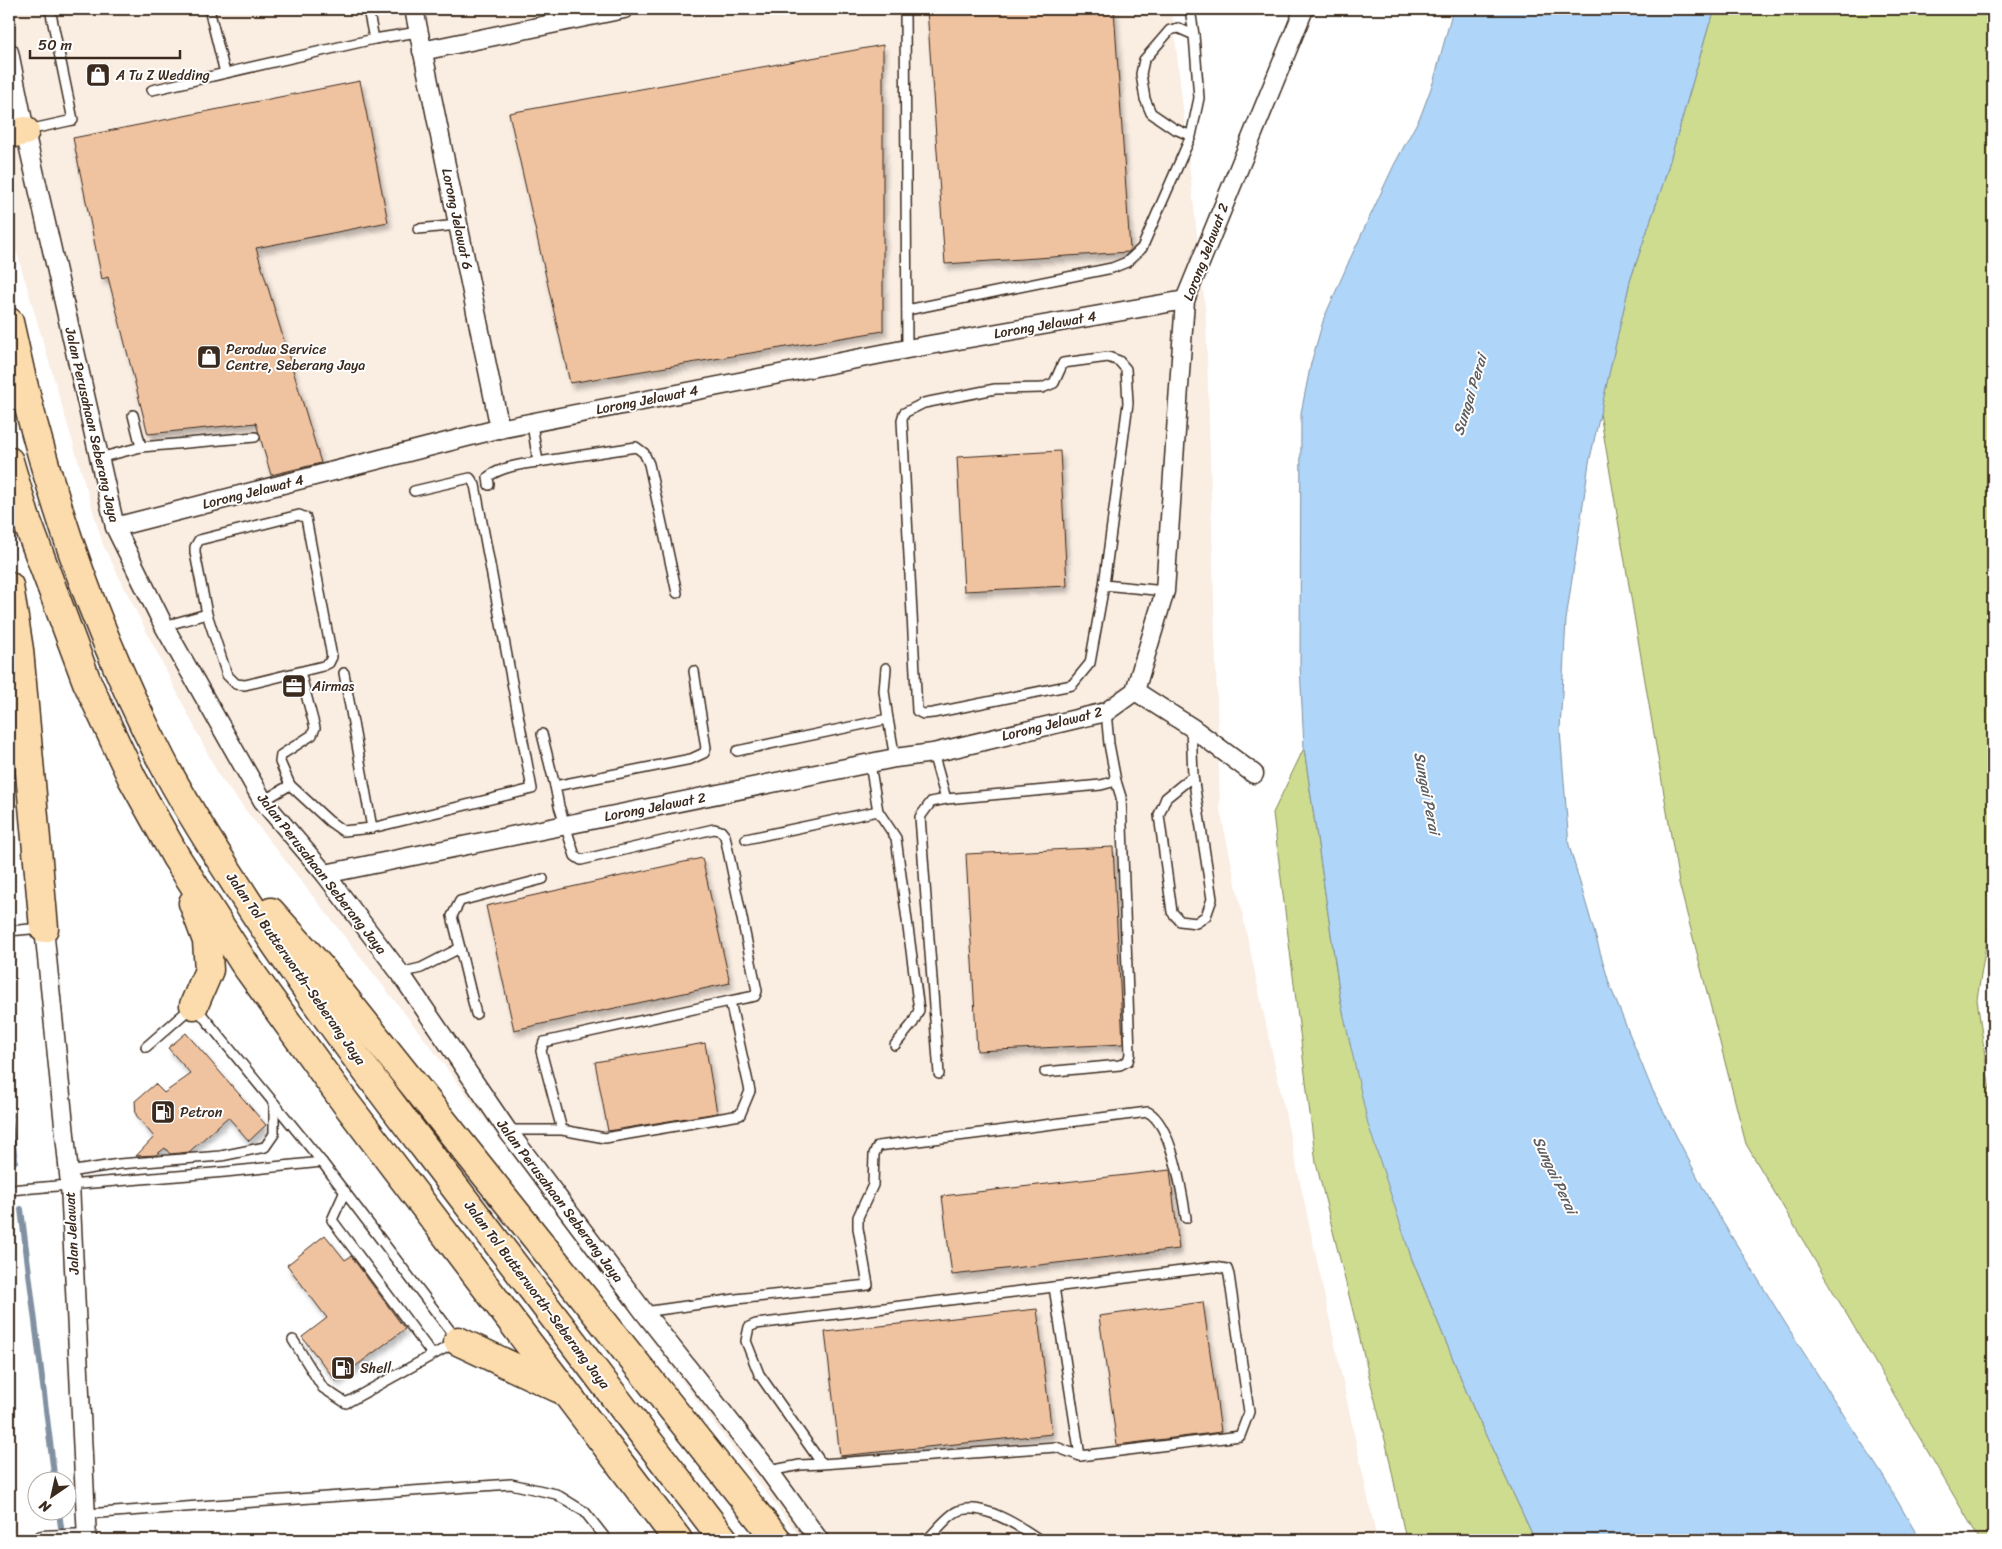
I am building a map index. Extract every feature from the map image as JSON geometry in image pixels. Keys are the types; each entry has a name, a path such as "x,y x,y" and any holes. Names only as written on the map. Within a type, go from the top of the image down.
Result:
{"highway":[{"name":"Jalan Tol Butterworth–Seberang Jaya","path":"9,322 44,464 77,564 117,667 163,762 204,836 271,939 375,1082 724,1540"},
{"path":"9,461 25,516 87,682 132,778 176,857 244,963 344,1102 678,1540"},
{"path":"9,586 19,650 44,928"},
{"path":"204,836 319,966 491,1184 777,1540"},
{"path":"176,857 207,941 208,970 194,1005"},
{"path":"458,1341 562,1390"}],"street":[{"name":"Lorong Jelawat 6","path":"414,9 500,429"},
{"path":"422,51 624,9"},
{"name":"Lorong Jelawat 2","path":"325,874 895,758 933,753 1106,712 1135,691 1165,591 1185,300 1304,9"},
{"name":"Jalan Perusahaan Seberang Jaya","path":"9,52 17,132 115,527 164,626 263,801 325,874 400,973 507,1130 644,1312 769,1471 819,1540"},
{"name":"Lorong Jelawat 4","path":"115,527 500,429 907,349 1185,300"},
{"path":"1135,691 1190,727 1254,774"},
{"name":"Jalan Jelawat","path":"44,928 69,1178 87,1539"},
{"path":"42,1540 87,1539"}],"lane":[{"path":"17,132 73,120 50,9"},
{"path":"209,9 225,73"},
{"path":"368,9 374,40"},
{"path":"905,9 907,349"},
{"path":"907,310 1112,268 1127,262 1142,248 1191,136 1199,98 1190,9"},
{"path":"1191,136 1173,128 1150,112 1145,99 1141,74 1144,60 1170,30 1178,28 1194,35"},
{"path":"152,90 374,40 418,32"},
{"path":"418,229 458,225"},
{"path":"1108,357 1119,361 1126,369 1128,403 1104,585 1090,663 1072,685 933,713 923,714 917,711 902,420 904,413 924,403 995,389 1042,388 1054,383 1063,363 1108,357"},
{"path":"133,415 141,448"},
{"path":"532,424 538,462"},
{"path":"99,458 141,448 255,437"},
{"path":"489,485 488,477 494,472 527,463 636,447 644,453 649,464 676,593"},
{"path":"300,672 315,728 312,735 281,755 280,762 290,784 329,821 344,831 372,828 532,789 475,486 470,478 414,491"},
{"path":"299,515 306,518 332,657 330,663 244,685 236,684 226,675 207,614 195,553 195,547 199,540 299,515"},
{"path":"1104,585 1165,591"},
{"path":"164,626 207,614"},
{"path":"886,668 884,691 895,758"},
{"path":"554,786 691,758 704,753 706,748 694,671"},
{"path":"344,674 372,828"},
{"path":"1044,1072 1120,1065 1128,1061 1130,1054 1121,797 1109,744 1106,712"},
{"path":"737,751 888,719"},
{"path":"1190,727 1193,776 1212,899 1206,916 1196,924 1180,921 1172,912 1159,815 1166,798 1193,776"},
{"path":"542,734 554,786 575,856 581,860 714,829 721,831 725,836 757,991 755,996 544,1042 541,1052 562,1130"},
{"path":"933,753 946,799"},
{"path":"870,764 878,811 896,838 919,1010 913,1023 895,1045"},
{"path":"939,1074 920,817 931,802 946,799 1101,785 1116,781"},
{"path":"263,801 290,784"},
{"path":"746,839 878,811"},
{"path":"476,1014 452,916 460,901 543,879"},
{"path":"9,932 44,928"},
{"path":"400,973 421,968 460,948"},
{"path":"507,1130 562,1130 606,1138 740,1115 750,1091 730,1001"},
{"path":"146,1047 194,1005 345,1191 458,1341 346,1403 323,1388 293,1340"},
{"path":"9,1190 69,1178 119,1164 221,1156 265,1147 274,1134 274,1103"},
{"path":"644,1312 736,1299 868,1285 858,1228 858,1217 873,1186 874,1154 878,1146 1148,1112 1159,1122 1177,1168 1186,1218"},
{"path":"69,1178 225,1172 322,1162"},
{"path":"345,1191 332,1220 432,1354"},
{"path":"769,1471 800,1465 822,1464 1056,1447 1080,1456 1240,1436 1249,1412 1227,1269 1214,1267 756,1324 749,1327 746,1341 759,1374 822,1464"},
{"path":"1054,1287 1080,1456"},
{"path":"86,1514 511,1484 556,1494 585,1512 607,1540"},
{"path":"927,1540 957,1511 976,1508 1018,1525 1040,1540"}],"shaded area":[{"path":"9,9 1172,9 1206,316 1220,810 1377,1540 802,1540 430,1046 219,776 103,545 9,226"},
{"path":"9,1444 17,1540 9,1540"}],"green space":[{"path":"1716,9 1993,9 1993,904 1977,999 1993,1113 1993,1540 1980,1540 1746,1144 1679,883 1600,413 1630,281 1664,181 1709,25"},
{"path":"1304,748 1341,1003 1411,1257 1474,1410 1535,1540 1406,1540 1387,1448 1316,1163 1273,813"}],"water":[{"name":"Sungai Perai","path":"1453,9 1716,9 1709,25 1664,181 1630,281 1589,463 1566,620 1560,730 1569,845 1610,986 1651,1087 1712,1205 1883,1476 1920,1540 1535,1540 1474,1410 1411,1257 1368,1124 1341,1003 1304,748 1300,665 1301,413 1311,363 1324,318 1394,165 1421,115 1434,80"}],"building":[{"path":"927,9 1114,9 1129,252 945,264"},
{"path":"883,45 883,331 570,383 509,113"},
{"path":"360,81 388,222 256,248 321,463 271,475 256,423 148,434 108,277 102,279 73,138"},
{"path":"1060,451 1067,586 964,591 957,457"},
{"path":"1113,847 1123,1044 977,1051 966,854"},
{"path":"702,858 730,983 514,1030 486,906"},
{"path":"186,1033 266,1125 249,1141 228,1117 189,1152 170,1154 165,1148 156,1155 136,1156 154,1137 136,1115 135,1101 155,1084 164,1093 191,1074 168,1048"},
{"path":"705,1043 717,1113 608,1131 595,1062"},
{"path":"1170,1170 1179,1249 952,1275 942,1196"},
{"path":"325,1235 345,1260 351,1256 405,1329 336,1381 302,1337 327,1318 287,1265"},
{"path":"1203,1302 1221,1432 1117,1445 1099,1316"},
{"path":"1037,1309 1052,1434 840,1456 825,1332"}],"waterway":[{"path":"9,1113 15,1161"},
{"path":"21,1209 54,1472"},
{"path":"60,1522 61,1527"}],"place":[{"name":"A Tu Z Wedding","path":"98,75"},
{"name":"Perodua Service Centre, Seberang Jaya","path":"209,357"},
{"name":"Airmas","path":"294,686"},
{"name":"Petron","path":"163,1112"},
{"name":"Shell","path":"343,1368"}]}
